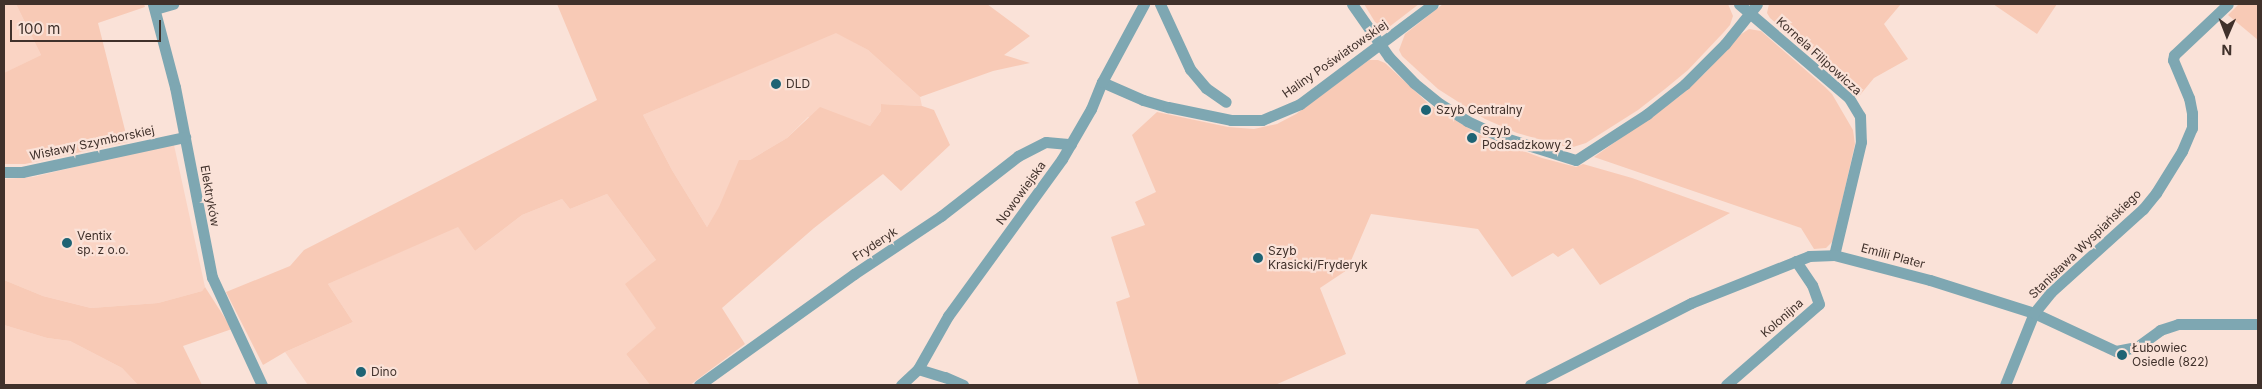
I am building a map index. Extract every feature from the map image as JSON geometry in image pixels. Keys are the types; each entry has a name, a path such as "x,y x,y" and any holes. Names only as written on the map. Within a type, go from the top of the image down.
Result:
{"street":[{"path":"154,6 173,4"},
{"name":"Nowowiejska","path":"901,385 918,369 948,316 1038,194 1071,144 1091,109 1102,82 1144,4"},
{"path":"1160,4 1190,69 1206,88 1226,102"},
{"path":"1352,4 1379,46 1414,83 1440,104 1467,121 1515,142 1576,160 1642,118 1675,92 1716,54 1753,8"},
{"name":"Haliny Poświatowskiej","path":"1102,82 1143,100 1162,105 1232,120 1262,120 1300,104 1433,4"},
{"name":"Kornela Filipowicza","path":"1739,4 1753,8 1849,98 1860,116 1861,142 1834,255"},
{"name":"Stanisława Wyspiańskiego","path":"2005,385 2034,313 2052,292 2110,241 2156,194 2182,151 2192,128 2192,113 2189,98 2173,60 2174,55 2228,4"},
{"name":"Elektryków","path":"154,6 185,137 212,277 262,385"},
{"name":"Wisławy Szymborskiej","path":"4,172 22,172 185,137"},
{"name":"Fryderyk","path":"699,385 854,274 941,216 1018,156 1046,142 1071,144"},
{"name":"Emilii Plater","path":"1530,385 1691,303 1809,256 1834,255 1930,280 2034,313 2116,350 2136,347 2160,330 2178,324 2258,324"},
{"name":"Kolonijna","path":"1726,385 1819,304 1805,272 1796,261"},
{"path":"918,369 945,377 963,385"}],"shaded area":[{"path":"4,4 16,4 41,55 5,73"},
{"path":"16,4 144,4 145,7 98,23 128,142 25,164 4,164 4,73 41,55"},
{"path":"557,4 987,4 1030,36 1004,55 1030,63 993,71 920,97 868,50 836,33 643,115 672,170 707,227 719,207 739,160 750,160 787,138 820,107 870,126 881,111 881,104 922,106 934,110 950,145 901,191 883,174 814,228 722,308 745,344 690,385 650,385 626,354 656,328 625,284 656,260 607,194 570,209 562,199 522,215 475,251 458,227 328,284 353,322 285,352 263,365 226,292 290,266 304,250 597,100"},
{"path":"1364,4 1419,4 1389,27 1382,27 1375,22"},
{"path":"1443,4 1728,4 1733,16 1730,25 1723,33 1688,70 1665,89 1638,110 1586,143 1570,148 1517,133 1485,119 1438,89 1402,56 1399,50 1405,34"},
{"path":"1769,4 1901,4 1884,24 1908,59 1874,78 1860,95 1770,18 1767,13"},
{"path":"1993,4 2057,4 2037,34"},
{"path":"2239,4 2258,4 2258,40 2228,15"},
{"path":"1749,29 1761,31 1825,87 1832,94 1853,130 1855,144 1833,241 1826,248 1814,249 1801,228 1594,157 1680,96 1705,73 1740,35"},
{"path":"836,32 868,50 920,97 922,106 882,104 881,111 870,126 808,117 787,138 750,160 707,227 672,170 643,115"},
{"path":"1369,60 1378,60 1385,63 1430,105 1478,134 1542,158 1576,167 1583,164 1632,178 1730,213 1600,285 1573,248 1558,257 1553,253 1512,277 1478,229 1371,214 1347,270 1320,288 1346,354 1275,385 1139,385 1116,302 1130,297 1111,237 1145,225 1135,202 1156,192 1132,135 1157,112 1228,127 1254,129 1277,124 1296,114"},
{"path":"170,144 174,145 205,287 202,291 158,303 91,308 43,296 4,280 4,179 33,177"},
{"path":"607,194 656,260 657,328 626,354 650,385 308,385 285,352 353,322 328,284 458,226 475,251 522,215 562,199 570,209"},
{"path":"4,280 43,296 91,308 158,303 202,291 205,287 232,329 183,346 202,385 138,385 122,368 70,341 47,338 4,325"},
{"path":"4,325 47,338 70,341 122,368 138,385 4,385"}],"place":[{"name":"DLD","path":"776,84"},
{"name":"Szyb Centralny","path":"1426,110"},
{"name":"Szyb Podsadzkowy 2","path":"1472,138"},
{"name":"Ventix sp. z o.o.","path":"67,243"},
{"name":"Szyb Krasicki/Fryderyk","path":"1258,258"},
{"name":"Łubowiec Osiedle (822)","path":"2122,355"},
{"name":"Dino","path":"361,372"}]}
